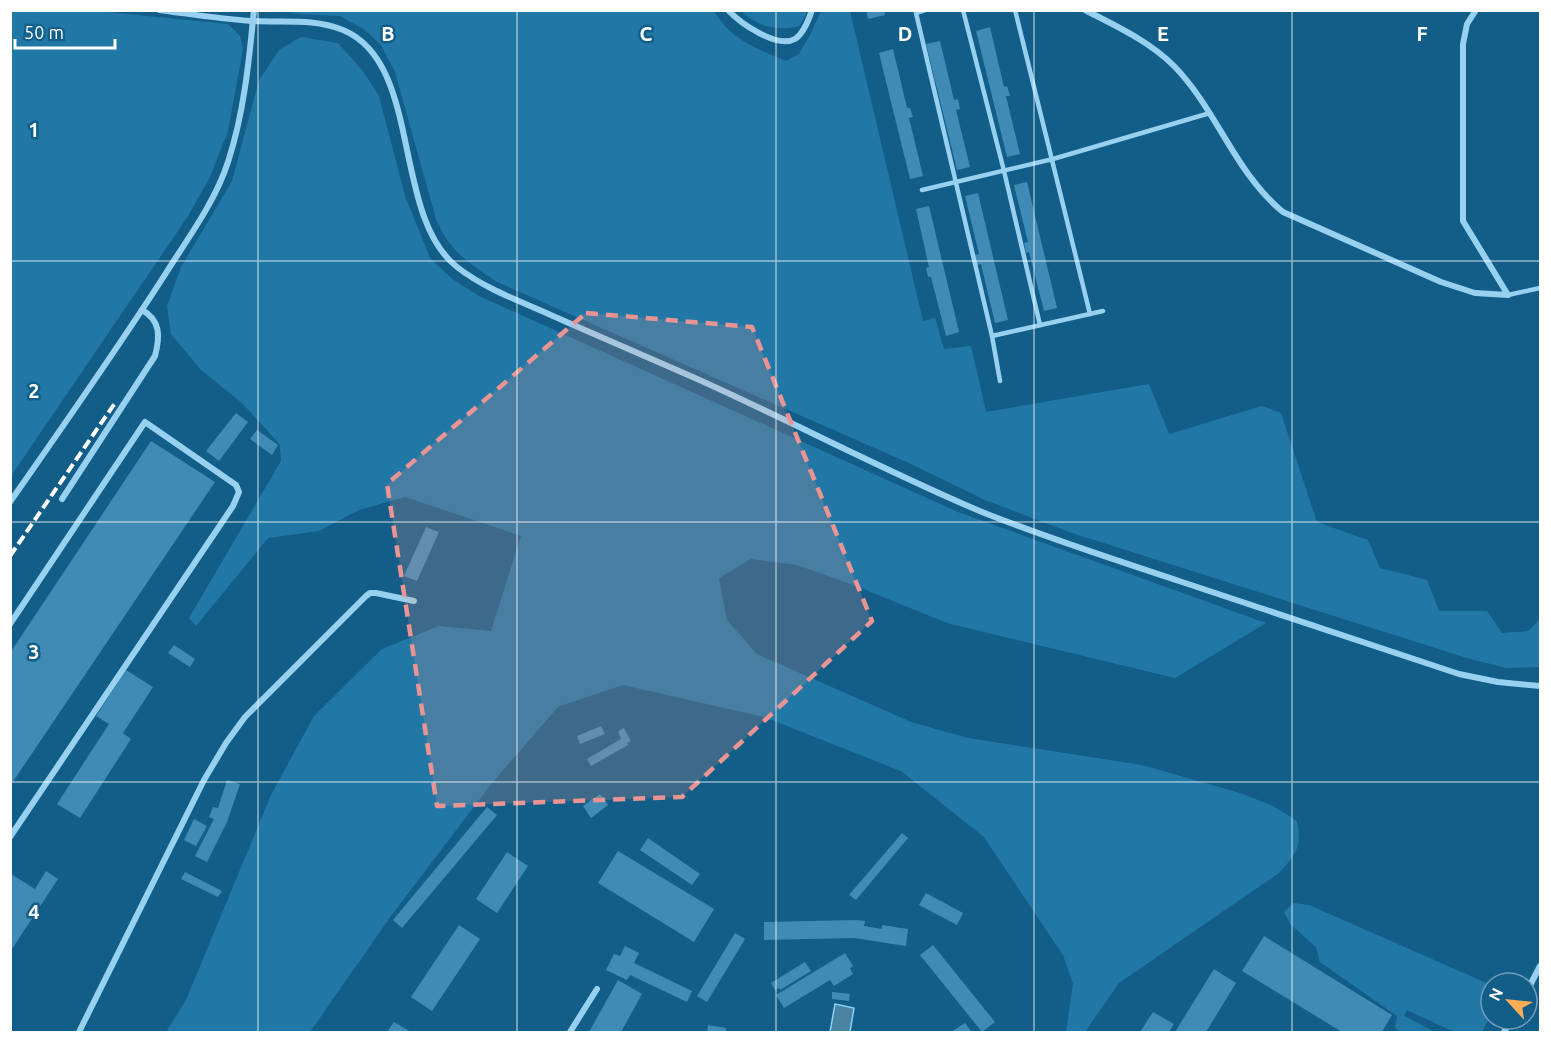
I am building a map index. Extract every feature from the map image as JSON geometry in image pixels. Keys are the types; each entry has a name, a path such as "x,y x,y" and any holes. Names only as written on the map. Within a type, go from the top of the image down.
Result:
{"street":[{"path":"159,10 253,21 296,20 324,24 360,39 374,54 385,72 423,214 436,245 454,265 487,287 696,379 982,512 1072,545 1458,674 1498,682 1540,686"},
{"path":"10,502 142,310 196,225 224,173 235,136 251,52 254,10"},
{"path":"728,10 752,30 769,38 787,41 796,38 810,18 812,10"},
{"path":"1085,10 1135,36 1174,67 1210,113 1253,181 1268,200 1283,212 1441,282 1475,293 1508,295"},
{"path":"1476,10 1467,24 1463,44 1464,221 1508,295"},
{"path":"62,499 156,356 158,329 151,315 142,310"},
{"path":"10,624 145,422 236,485 239,492 233,506 10,837"},
{"path":"79,1032 204,780 245,717 370,593 414,601"},
{"path":"570,1032 597,989"}],"lane":[{"path":"925,10 916,13 992,336 1000,381"},
{"path":"963,10 1040,325"},
{"path":"1016,10 1090,314"},
{"path":"922,190 1053,159 1210,113"},
{"path":"1508,295 1540,288"},
{"path":"992,336 1103,312"}],"highlighted area":[{"path":"586,313 752,327 872,621 682,797 437,806 387,484"}],"shaded area":[{"path":"11,10 97,11 228,24 240,36 243,49 228,131 210,177 188,216 11,476"},
{"path":"283,11 714,11 720,21 736,36 786,61 799,54 821,11 850,11 923,321 935,318 944,349 971,346 986,412 1149,384 1169,434 1262,406 1281,413 1317,522 1368,540 1380,568 1427,580 1439,611 1487,611 1502,633 1528,631 1540,619 1540,667 1506,668 1467,658 1072,533 985,500 911,464 497,282 461,256 441,230 395,72 381,45 365,30 340,16"},
{"path":"741,11 808,11 799,26 775,28 754,21"},
{"path":"301,37 338,43 362,70 379,96 405,196 430,258 451,278 479,296 958,512 1266,623 1175,678 947,623 797,565 751,559 719,578 727,620 757,654 911,722 968,738 1142,765 1240,793 1273,806 1297,821 1298,844 1285,866 1279,873 1119,983 1086,1032 1066,1032 1073,984 1063,955 984,837 901,771 764,717 623,685 558,707 492,783 391,916 310,1032 166,1032 186,1000 271,795 314,716 382,649 439,626 491,631 521,536 405,497 359,510 319,531 268,538 196,626 189,618 281,461 280,445 242,403 201,370 171,334 167,306 181,267 232,181 259,80 279,50"},
{"path":"1293,903 1309,905 1479,980 1479,1031 1482,1032 1454,1032 1407,1010 1404,1016 1435,1032 1400,1032 1395,1028 1397,1016 1320,962 1316,947 1290,924 1284,912"},
{"path":"835,1004 854,1008 850,1032 830,1032"}],"building":[{"path":"866,10 884,10 885,15 868,19"},
{"path":"990,27 1004,87 1007,86 1010,96 1006,96 1020,154 1007,157 976,31"},
{"path":"940,41 954,100 958,99 960,109 956,110 970,167 957,170 926,44"},
{"path":"893,49 907,108 910,108 913,117 909,118 923,176 910,179 879,53"},
{"path":"1027,182 1057,308 1044,311 1029,252 1026,253 1024,243 1028,242 1014,185"},
{"path":"978,193 1008,320 995,323 981,264 977,265 975,255 979,254 965,196"},
{"path":"929,206 959,332 946,336 931,277 928,277 926,268 929,267 916,209"},
{"path":"236,413 248,422 219,461 206,451"},
{"path":"257,430 278,445 272,455 250,439"},
{"path":"151,441 215,482 10,786 10,653"},
{"path":"426,527 439,532 417,581 404,576"},
{"path":"174,645 195,659 190,667 168,653"},
{"path":"126,670 153,687 123,733 131,739 80,818 57,804 109,724 96,716"},
{"path":"601,726 605,734 580,744 577,736"},
{"path":"624,728 631,741 627,743 628,745 591,766 587,759 621,739 618,731"},
{"path":"227,780 240,784 227,822 207,862 195,856 214,819 209,817 213,807 218,808"},
{"path":"600,794 608,805 591,818 583,806"},
{"path":"487,807 497,815 402,928 393,920"},
{"path":"194,819 207,826 196,846 184,840"},
{"path":"902,833 908,838 856,900 849,895"},
{"path":"648,838 700,874 692,885 640,850"},
{"path":"618,851 714,909 694,942 598,883"},
{"path":"507,852 528,866 497,913 476,899"},
{"path":"46,871 58,879 10,952 10,875 35,889"},
{"path":"185,872 222,891 218,897 181,879"},
{"path":"926,893 963,913 957,925 919,905"},
{"path":"865,921 864,926 882,929 882,925 908,929 906,946 854,938 764,940 764,922"},
{"path":"459,925 480,939 432,1011 411,997"},
{"path":"735,933 745,939 707,1002 697,996"},
{"path":"1264,936 1392,1015 1382,1032 1342,1032 1242,971"},
{"path":"933,945 995,1022 982,1032 920,955"},
{"path":"625,946 639,953 634,963 692,991 687,1002 630,975 627,980 606,970 614,954 620,956"},
{"path":"845,953 853,966 850,968 853,974 834,986 830,980 784,1008 776,995"},
{"path":"805,962 811,971 780,990 779,988 775,990 771,983"},
{"path":"1214,969 1236,983 1206,1032 1175,1032"},
{"path":"618,980 642,994 621,1032 589,1032"},
{"path":"832,992 850,994 849,1001 832,999"},
{"path":"1153,1012 1174,1024 1169,1032 1140,1032"},
{"path":"394,1022 411,1032 387,1032"},
{"path":"965,1023 971,1031 951,1032"},
{"path":"708,1025 726,1028 726,1032 707,1032"}],"railway":[{"path":"10,556 115,403"}]}
